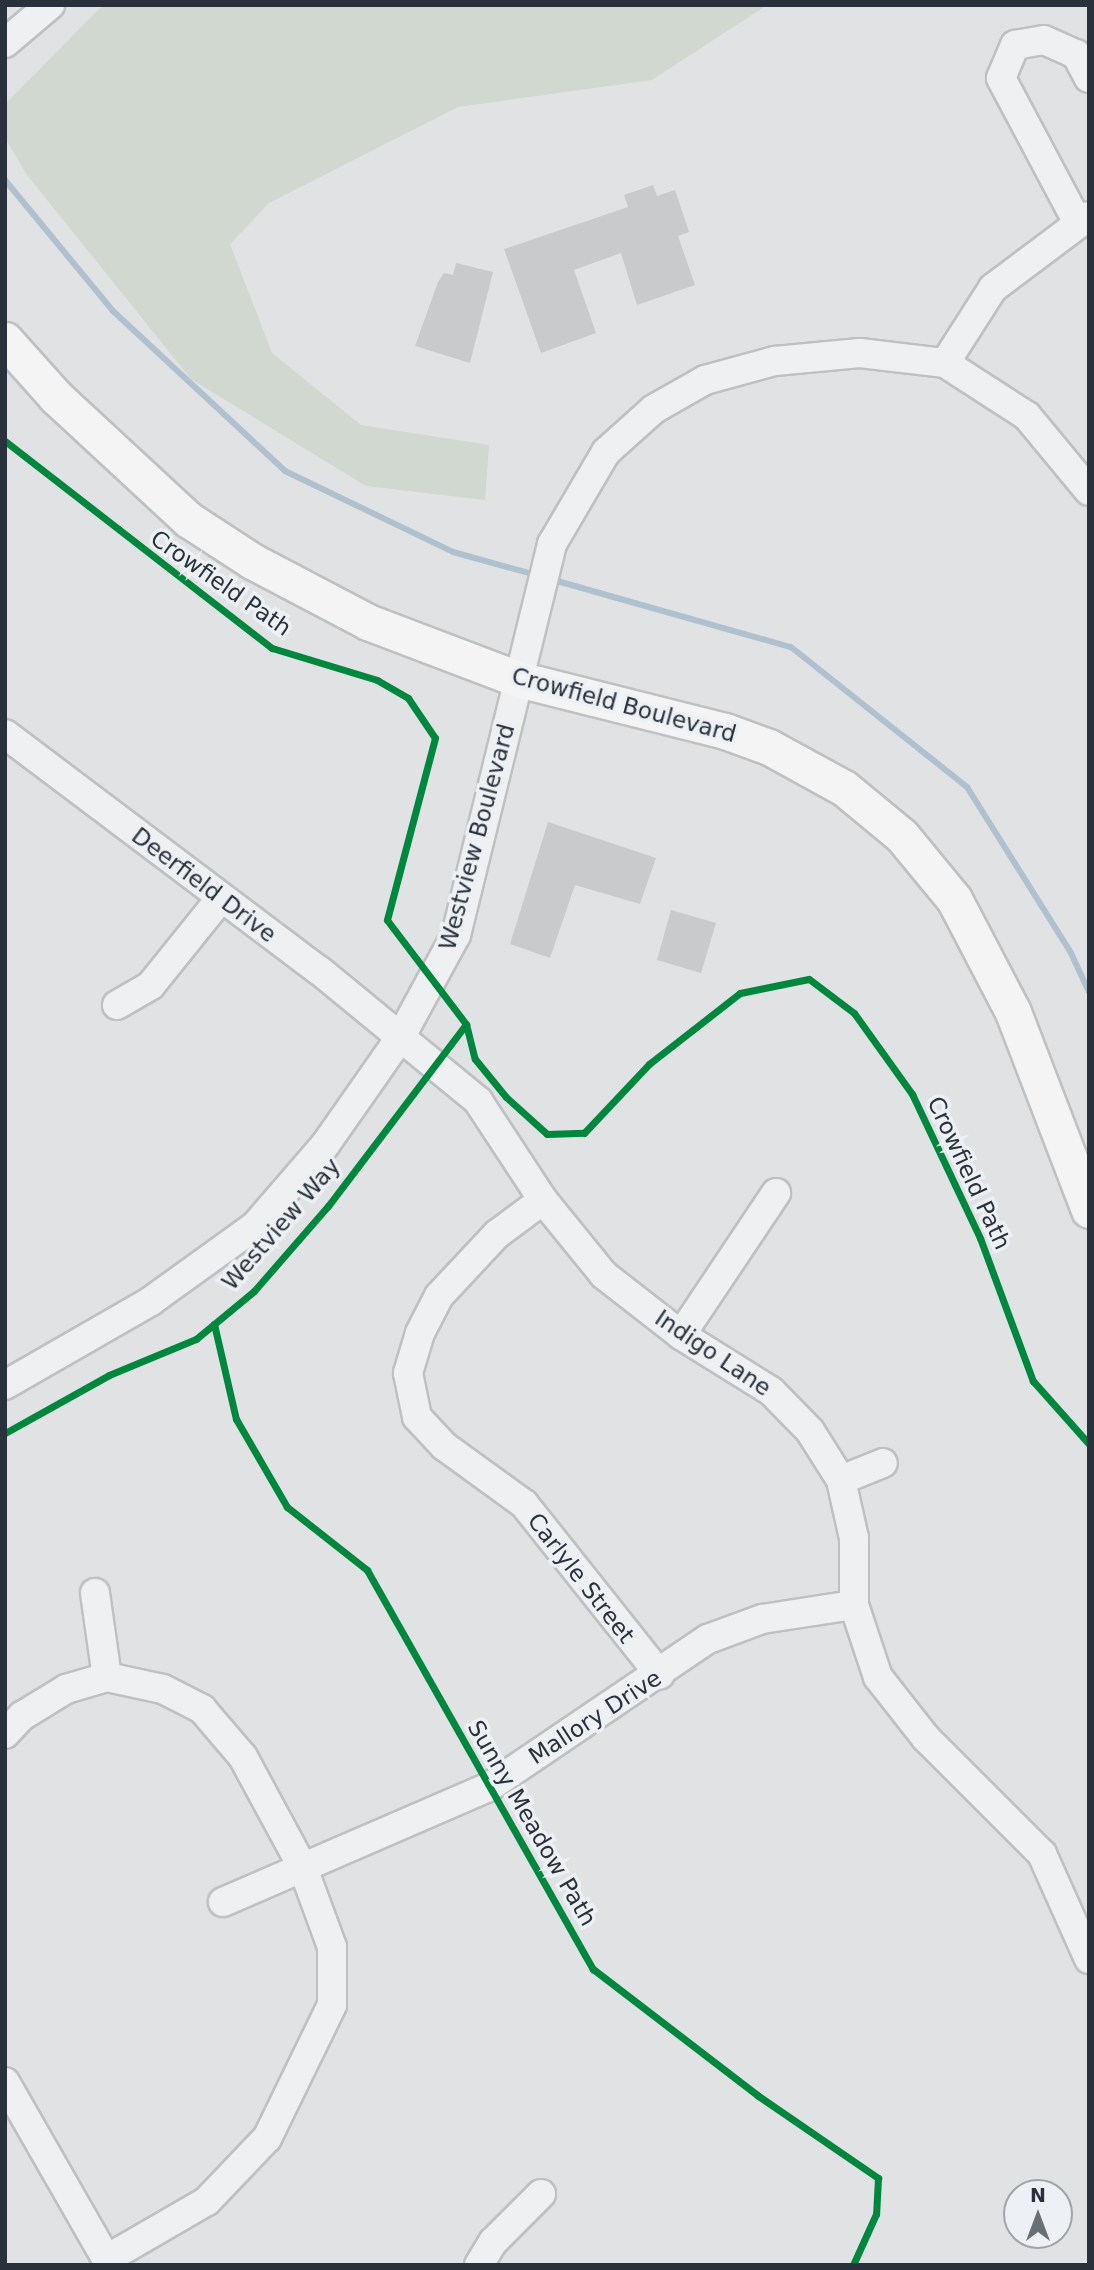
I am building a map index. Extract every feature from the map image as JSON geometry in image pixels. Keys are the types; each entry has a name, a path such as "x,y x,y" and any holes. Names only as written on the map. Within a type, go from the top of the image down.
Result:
{"main road":[{"name":"Crowfield Boulevard","path":"5,340 55,397 189,520 252,561 368,622 518,679 685,718 769,747 844,788 902,836 954,899 1013,1012 1089,1210"}],"street":[{"path":"5,43 50,5"},
{"path":"1089,78 1076,54 1044,40 1015,45 1001,78 1084,220 993,288 945,363 1027,416 1089,491"},
{"name":"Westview Boulevard","path":"5,1385 151,1301 255,1226 325,1145 400,1038 456,934 552,544 606,452 654,409 705,380 775,361 860,353 945,363"},
{"name":"Deerfield Drive","path":"5,734 400,1038"},
{"path":"117,1005 151,985 221,898"},
{"name":"Indigo Lane","path":"400,1038 478,1101 543,1200 604,1275 681,1335 771,1391 810,1432 841,1480 854,1538 854,1605 878,1677 926,1738 1042,1854 1089,1959"},
{"path":"681,1335 776,1193"},
{"name":"Carlyle Street","path":"543,1200 497,1234 439,1296 420,1333 408,1374 417,1417 444,1446 524,1504 660,1675"},
{"path":"841,1480 883,1463"},
{"path":"95,1593 107,1677"},
{"name":"Mallory Drive","path":"223,1902 489,1787 660,1675 708,1639 740,1627 854,1605"},
{"path":"5,1734 23,1716 66,1689 107,1677 163,1689 202,1709 243,1757 303,1868 332,1947 332,2006 299,2078 267,2138 206,2201 109,2262 5,2082"},
{"path":"478,2265 492,2242 541,2194"}],"shaded area":[{"path":"103,5 767,5 652,80 458,107 269,203 230,244 272,353 361,425 489,445 485,500 366,486 191,379 27,175 5,138 5,104"}],"building":[{"path":"653,185 657,196 675,190 689,232 678,236 695,285 637,305 621,253 574,270 596,333 541,353 504,249 628,207 624,195"},
{"path":"456,263 493,272 470,363 415,346 438,282 444,273 453,275"},
{"path":"548,822 656,858 640,904 575,885 550,958 510,944"},
{"path":"671,910 716,923 701,973 657,960"}],"waterway":[{"path":"5,180 113,311 285,471 453,552 536,575"},
{"path":"550,579 791,647 967,787 1070,951 1089,992"}],"cycle path":[{"name":"Crowfield Path","path":"5,441 272,648 377,680 408,698 435,738 387,920 466,1024 475,1059 506,1097 547,1134 584,1133 649,1064 740,993 809,979 854,1013 912,1094 980,1238 1033,1381 1089,1444"},
{"name":"Westview Way","path":"5,1433 109,1375 196,1339 254,1291 328,1206 466,1024"},
{"name":"Sunny Meadow Path","path":"214,1324 236,1419 287,1507 367,1570 593,1969 757,2095 878,2178 876,2214 853,2265"}]}
